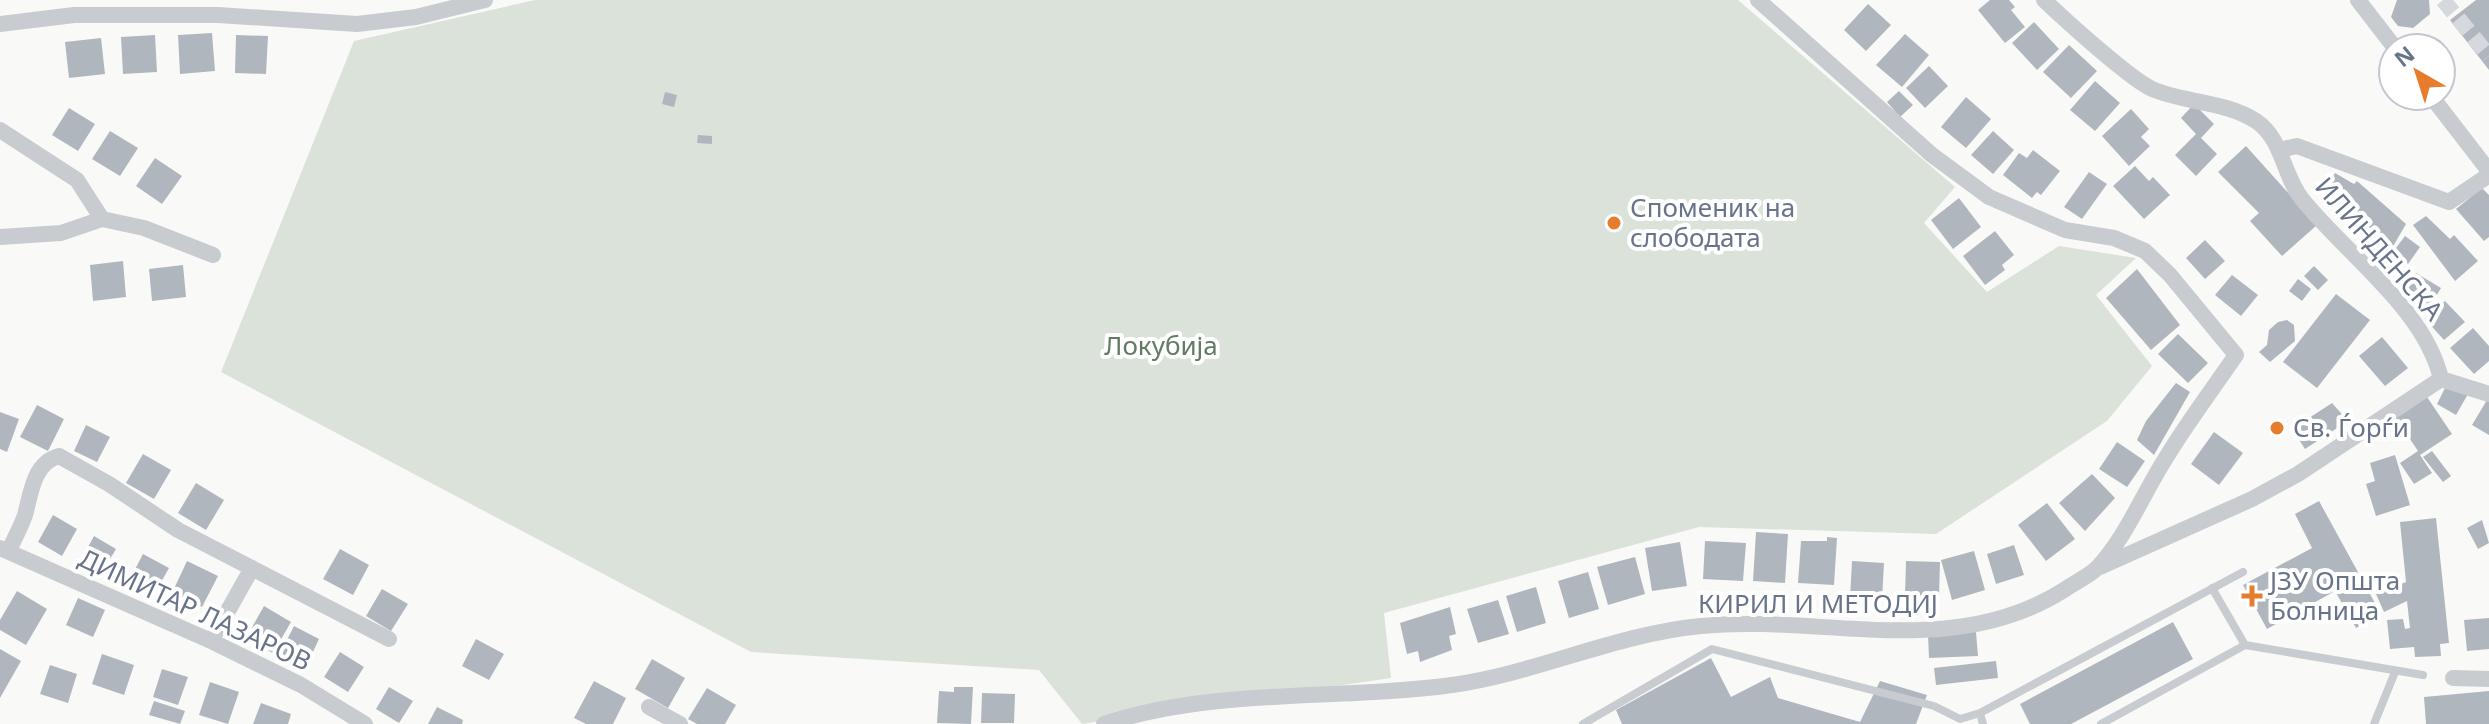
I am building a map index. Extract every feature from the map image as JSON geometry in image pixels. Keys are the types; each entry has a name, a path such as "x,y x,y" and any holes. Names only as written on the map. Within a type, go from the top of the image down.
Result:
{"street":[{"path":"0,24 74,15 253,16 357,24 416,17 485,0"},
{"name":"КИРИЛ И МЕТОДИЈ","path":"1104,724 1135,715 1282,694 1407,690 1457,684 1605,645 1696,626 1731,623 1926,632 1962,627 2001,618 2046,601 2095,570 2236,355 2170,275 2145,251 2114,238 2065,230 1989,197 1932,155 1758,0"},
{"name":"ИЛИНДЕНСКА","path":"2044,0 2148,87 2231,110 2258,122 2279,150 2300,196 2422,331 2436,359 2441,379"},
{"path":"2360,1 2383,32"},
{"path":"2279,150 2297,146 2449,202 2489,173 2443,112"},
{"path":"0,130 77,180 102,219"},
{"path":"0,237 61,233 102,219 144,228 213,255"},
{"path":"2095,570 2252,499 2298,474 2441,379 2489,394"},
{"path":"4,550 24,516 32,483 51,458 59,456 109,484 123,497 178,530 389,639"},
{"name":"ДИМИТАР ЛАЗАРОВ","path":"4,550 211,641 301,685 365,724"},
{"path":"211,641 252,568"},
{"path":"2453,678 2489,679"},
{"path":"649,707 680,724"}],"lane":[{"path":"1583,724 1712,649 1934,706 1960,719 1980,713 2243,572"},
{"path":"2212,588 2245,645"},
{"path":"2101,724 2245,645 2423,675"},
{"path":"2374,724 2395,672"},
{"path":"1980,713 1983,724"}],"green space":[{"name":"Локубија","path":"535,0 1738,0 1955,187 1924,223 1987,292 2059,246 2136,258 2096,295 2152,366 2107,421 1936,534 1699,527 1384,613 1391,678 1082,724 1039,670 751,652 221,372 354,41"}],"building":[{"path":"1990,0 2009,0 2015,7 2011,10 2025,27 2005,43 1978,10"},
{"path":"2397,0 2429,0 2430,14 2413,28 2398,26 2391,17"},
{"path":"2476,0 2489,0 2489,70 2450,20"},
{"path":"1868,4 1891,25 1866,51 1844,30"},
{"path":"2034,22 2059,49 2037,70 2012,43"},
{"path":"212,33 215,71 180,74 178,35"},
{"path":"1905,34 1929,55 1902,87 1876,65"},
{"path":"155,35 157,72 123,74 121,37"},
{"path":"236,35 268,36 266,74 235,73"},
{"path":"101,38 105,74 69,78 65,42"},
{"path":"2069,45 2097,71 2071,98 2043,72"},
{"path":"1929,66 1948,86 1925,108 1906,88"},
{"path":"2095,81 2120,103 2095,131 2070,110"},
{"path":"1899,91 1913,105 1900,117 1887,102"},
{"path":"665,92 677,95 674,107 662,104"},
{"path":"1966,97 1991,119 1966,148 1941,127"},
{"path":"2194,104 2214,124 2201,138 2217,154 2196,176 2175,155 2196,134 2181,118"},
{"path":"69,108 95,124 78,151 52,135"},
{"path":"2131,109 2149,129 2141,137 2150,146 2129,166 2102,136"},
{"path":"110,131 138,148 120,176 92,159"},
{"path":"1993,131 2014,150 1993,174 1971,155"},
{"path":"698,135 712,136 712,144 697,143"},
{"path":"2246,146 2317,225 2282,256 2250,221 2259,213 2218,172"},
{"path":"2033,150 2060,171 2041,195 2037,192 2032,198 2003,175 2019,153 2027,158"},
{"path":"155,158 182,176 162,204 136,186"},
{"path":"2135,166 2149,181 2153,177 2170,195 2144,219 2113,186"},
{"path":"2089,172 2107,184 2082,219 2064,207"},
{"path":"2335,173 2354,184 2357,181 2406,224 2384,262 2366,249 2379,231 2367,227 2323,194"},
{"path":"2482,188 2489,195 2489,237 2484,241 2456,209"},
{"path":"1959,198 1981,227 1953,249 1931,220"},
{"path":"2426,216 2450,239 2454,235 2478,261 2455,281 2413,225"},
{"path":"1995,231 2014,255 2002,265 2005,270 1985,285 1963,256"},
{"path":"2405,236 2420,247 2408,264 2393,252"},
{"path":"2205,240 2225,261 2205,279 2186,258"},
{"path":"123,261 126,297 93,301 90,265"},
{"path":"183,265 186,297 152,301 149,269"},
{"path":"2314,266 2328,280 2318,290 2304,276"},
{"path":"2137,269 2180,325 2151,350 2106,298"},
{"path":"2416,273 2441,288 2427,311 2402,296"},
{"path":"2232,275 2258,295 2241,316 2215,295"},
{"path":"2298,279 2311,289 2302,301 2289,291"},
{"path":"2336,294 2370,320 2317,388 2283,362"},
{"path":"2445,301 2465,322 2444,340 2425,319"},
{"path":"2287,320 2294,325 2295,341 2270,362 2259,352 2267,345 2269,330 2278,322"},
{"path":"2473,328 2489,346 2489,361 2474,374 2450,348"},
{"path":"2178,334 2208,363 2188,383 2158,354"},
{"path":"2382,337 2408,368 2385,386 2359,356"},
{"path":"2176,383 2190,392 2154,455 2137,440 2146,421"},
{"path":"2445,388 2468,394 2456,415 2437,404"},
{"path":"2427,397 2452,434 2420,455 2432,473 2414,484 2400,463 2418,451 2396,418"},
{"path":"2487,400 2489,402 2489,435 2472,425"},
{"path":"2332,403 2348,421 2305,449 2292,429"},
{"path":"37,405 64,419 48,451 20,437"},
{"path":"0,412 19,419 7,452 0,449"},
{"path":"86,425 110,437 97,462 74,451"},
{"path":"2214,432 2243,453 2219,485 2191,464"},
{"path":"2117,442 2145,461 2127,487 2099,469"},
{"path":"2432,451 2451,476 2443,482 2423,457"},
{"path":"143,454 171,470 154,499 126,483"},
{"path":"2395,455 2410,505 2376,516 2366,484 2375,481 2370,463"},
{"path":"2092,474 2115,498 2085,531 2059,503"},
{"path":"196,483 224,500 206,530 178,513"},
{"path":"2319,501 2381,614 2356,628 2335,591 2267,629 2243,585 2312,548 2295,514"},
{"path":"2047,503 2075,539 2046,561 2018,525"},
{"path":"53,515 77,529 62,556 38,542"},
{"path":"2436,518 2449,643 2440,644 2441,656 2415,657 2414,647 2390,649 2387,620 2403,619 2405,629 2410,628 2407,601 2384,612 2376,594 2406,582 2400,522"},
{"path":"2482,520 2489,543 2478,549 2467,528"},
{"path":"1756,532 1788,534 1785,583 1753,581"},
{"path":"94,536 116,549 103,571 82,558"},
{"path":"1827,537 1837,538 1834,585 1798,583 1801,541 1827,541"},
{"path":"1705,541 1746,543 1743,581 1703,579"},
{"path":"1680,542 1687,586 1652,591 1645,548"},
{"path":"2014,545 2024,575 1996,584 1987,554"},
{"path":"340,549 369,565 353,595 323,579"},
{"path":"1974,551 1985,590 1952,600 1941,560"},
{"path":"143,554 169,568 154,595 129,581"},
{"path":"1635,557 1645,594 1608,605 1597,567"},
{"path":"187,561 218,576 202,607 172,593"},
{"path":"1852,561 1884,563 1882,600 1850,598"},
{"path":"1906,561 1940,562 1939,597 1905,596"},
{"path":"1588,572 1599,609 1569,618 1558,581"},
{"path":"1536,587 1546,623 1517,632 1506,596"},
{"path":"382,589 408,604 391,631 366,616"},
{"path":"17,591 47,609 26,645 0,630 0,620"},
{"path":"78,598 105,610 93,637 66,625"},
{"path":"1498,600 1509,634 1478,643 1467,609"},
{"path":"264,606 291,622 273,653 246,638"},
{"path":"1450,607 1456,634 1449,636 1452,650 1420,662 1418,651 1407,654 1400,623"},
{"path":"2489,618 2489,649 2467,651 2464,620"},
{"path":"2173,622 2193,659 2071,724 2030,724 2020,704"},
{"path":"294,626 319,639 306,667 280,654"},
{"path":"1976,632 1978,656 1929,658 1928,634"},
{"path":"476,639 504,654 489,680 462,666"},
{"path":"0,649 21,661 0,698"},
{"path":"340,652 364,667 348,692 324,677"},
{"path":"102,654 134,665 124,695 92,684"},
{"path":"1711,658 1731,697 1770,677 1778,698 1860,722 1880,681 1927,695 1916,724 1622,724 1616,710"},
{"path":"652,659 685,678 668,708 635,689"},
{"path":"1996,661 1998,678 1936,685 1934,668"},
{"path":"50,665 77,674 68,703 40,694"},
{"path":"162,669 188,677 178,705 153,697"},
{"path":"594,681 626,698 613,724 586,724 574,718"},
{"path":"210,682 239,692 228,724 199,715"},
{"path":"389,687 413,701 399,723 376,709"},
{"path":"954,687 973,687 971,724 937,723 939,691 954,692"},
{"path":"707,688 736,705 725,724 697,724 688,719"},
{"path":"2489,691 2489,724 2426,724 2424,697"},
{"path":"982,693 1015,694 1014,723 981,723"},
{"path":"154,701 185,711 180,724 149,715"},
{"path":"261,703 291,714 288,724 253,724"},
{"path":"437,707 463,720 462,724 428,724"}],"tunnel":[{"path":"2443,0 2489,56"}],"place":[{"name":"Споменик на слободата","path":"1614,223"},
{"name":"Св. Ѓорѓи","path":"2277,428"},
{"name":"ЈЗУ Општа Болница","path":"2252,596"}]}
